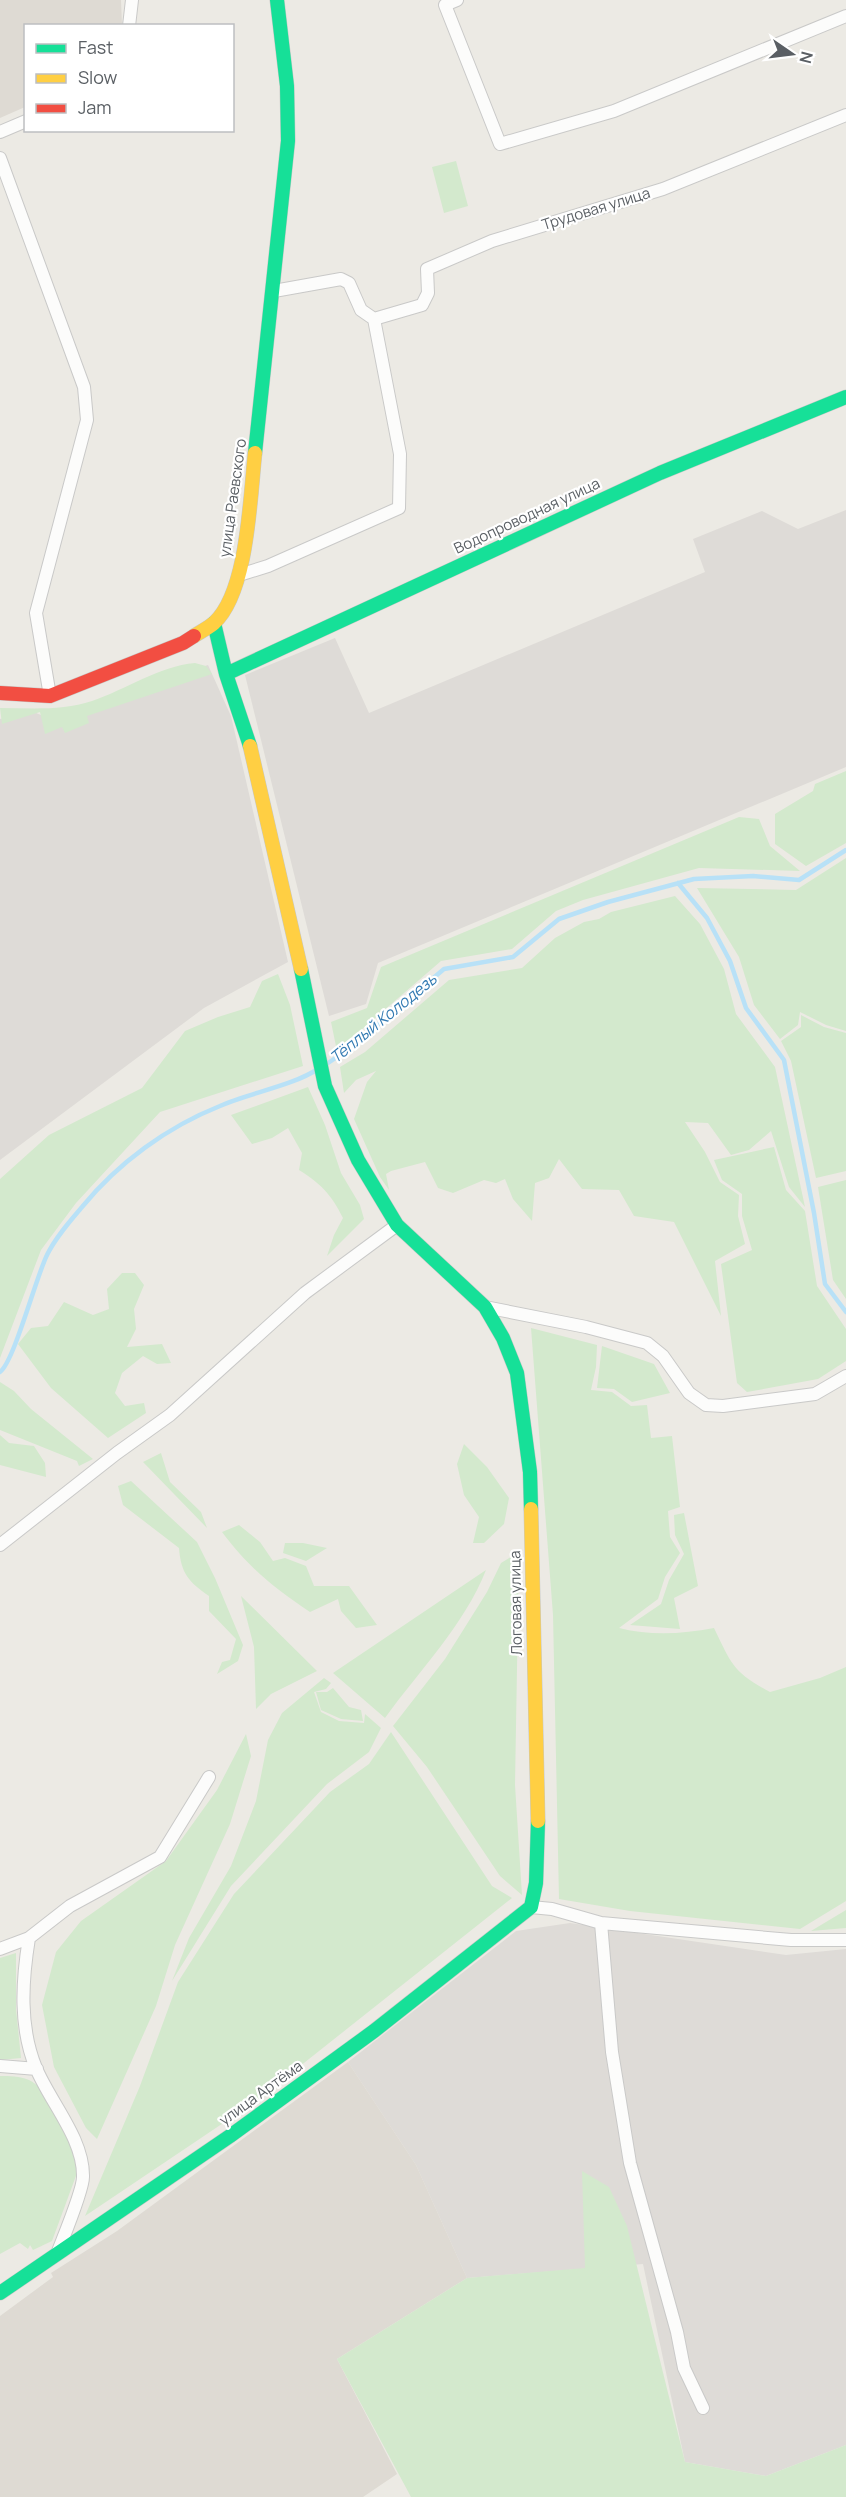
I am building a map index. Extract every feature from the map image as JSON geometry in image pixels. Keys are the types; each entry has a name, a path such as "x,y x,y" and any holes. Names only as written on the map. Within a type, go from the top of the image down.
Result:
{"street":[{"path":"129,24 132,0"},
{"name":"улица Раевского","path":"214,623 229,603 245,549 274,291 288,141 287,86 278,0"},
{"path":"451,3 500,144 614,111 846,16"},
{"name":"Трудовая улица","path":"374,319 422,305 428,293 427,269 438,264 492,241 663,189 846,115"},
{"path":"0,132 24,122"},
{"path":"0,158 84,387 87,420 36,613 50,696"},
{"path":"239,575 268,566 399,508 400,454 374,319 361,310 349,283 341,279 274,291"},
{"name":"Водопроводная улица","path":"226,674 660,473 846,397"},
{"path":"0,693 50,696 183,644 214,623 226,674"},
{"name":"Логовая улица","path":"226,674 249,744 297,950 325,1086 358,1160 397,1225 485,1307 503,1338 517,1373 530,1472 538,1843 536,1883 531,1907"},
{"path":"0,1545 117,1453 170,1415 305,1293 397,1225"},
{"path":"485,1307 646,1343 663,1356 689,1393 706,1405 723,1406 815,1394 846,1376"},
{"path":"0,1948 29,1938 70,1906 160,1857 209,1777"},
{"path":"531,1907 552,1909 601,1923 791,1940 846,1940"},
{"name":"улица Артёма","path":"0,2293 230,2136 374,2031 531,1907"},
{"path":"601,1923 612,2052 630,2163 677,2332 684,2368 702,2408"},
{"path":"29,1938 22,1976 26,2038 37,2069 81,2153 84,2178 56,2255"},
{"path":"0,2066 37,2069"}],"shaded area":[{"path":"0,0 121,0 122,24 24,24 24,107 0,118"},
{"path":"846,510 846,767 378,963 366,1004 329,1016 245,675 335,638 369,713 705,572 693,539 762,511 798,529"},
{"path":"208,665 231,716 288,962 204,1008 0,1160 0,719 34,712 50,719"},
{"path":"570,1923 786,1955 846,1949 846,2445 766,2476 685,2462 643,2264 467,2278 416,2165 348,2062 516,1931"},
{"path":"348,2062 416,2165 467,2278 337,2359 397,2474 363,2497 0,2497 0,2316 53,2277 51,2273 117,2231"}],"green space":[{"path":"456,161 468,206 444,213 432,167"},
{"path":"195,663 206,666 212,674 87,716 89,723 65,733 62,727 45,734 40,712 2,724 0,708 46,708 81,704 168,669"},
{"path":"846,771 846,843 806,866 775,844 775,814 813,791 815,784"},
{"path":"739,817 759,819 770,846 800,871 699,868 583,900 556,911 512,949 441,961 337,1051 331,1022 367,1008 381,967"},
{"path":"846,858 846,1031 826,1025 800,1012 798,1025 780,1039 754,1005 739,957 697,888 796,890"},
{"path":"675,896 700,924 724,969 736,1014 775,1067 805,1207 789,1187 771,1131 749,1150 731,1155 708,1123 685,1122 705,1152 720,1182 739,1195 738,1216 745,1244 715,1261 721,1316 674,1222 634,1216 619,1190 582,1189 559,1159 549,1178 535,1183 532,1221 513,1199 505,1179 496,1183 484,1180 453,1193 438,1188 425,1162 386,1174 389,1190 380,1177 354,1119 367,1082 376,1071 356,1080 344,1093 340,1067 365,1052 449,980 522,968 555,938 584,922 599,919 611,912"},
{"path":"278,974 290,1005 303,1066 160,1112 76,1203 41,1250 0,1358 0,1179 49,1135 142,1088 185,1031 250,1007 262,981"},
{"path":"801,1015 824,1027 846,1033 846,1171 816,1178 791,1061 781,1041 801,1027"},
{"path":"308,1087 325,1125 341,1173 360,1205 364,1219 327,1256 343,1218 325,1190 299,1170 302,1153 288,1128 272,1138 252,1144 231,1115"},
{"path":"774,1147 786,1190 805,1211 817,1286 846,1329 846,1361 818,1379 747,1392 737,1383 721,1264 752,1250 742,1216 742,1194 722,1180 714,1160"},
{"path":"846,1180 846,1299 833,1280 818,1187"},
{"path":"122,1273 135,1273 144,1285 134,1309 136,1329 127,1347 162,1344 171,1363 157,1364 143,1356 122,1373 115,1393 125,1406 144,1403 146,1413 108,1438 51,1388 18,1344 31,1328 48,1326 64,1302 93,1315 109,1309 107,1289"},
{"path":"531,1328 597,1345 596,1367 591,1390 612,1392 631,1406 647,1405 651,1438 672,1436 680,1507 668,1511 670,1537 680,1553 665,1577 658,1599 619,1628 666,1633 714,1628 725,1651 741,1673 770,1692 820,1678 846,1667 846,1901 800,1929 630,1911 559,1899 553,1615"},
{"path":"602,1346 654,1364 670,1393 632,1402 614,1389 597,1388"},
{"path":"0,1382 14,1391 31,1409 93,1459 79,1466 77,1461 0,1430"},
{"path":"0,1435 9,1443 34,1446 45,1463 46,1477 0,1465"},
{"path":"464,1444 487,1467 509,1498 504,1524 484,1543 473,1543 479,1517 464,1495 457,1464"},
{"path":"161,1453 170,1482 201,1512 207,1528 143,1462"},
{"path":"131,1481 197,1542 215,1578 243,1645 238,1661 217,1674 222,1662 230,1660 236,1639 209,1611 209,1596 187,1576 179,1548 123,1505 118,1486"},
{"path":"684,1513 698,1586 674,1598 680,1629 630,1625 661,1604 669,1580 684,1554 675,1535 674,1515"},
{"path":"239,1525 260,1542 273,1561 285,1558 306,1566 314,1586 349,1586 377,1625 356,1628 341,1611 338,1599 310,1612 285,1594 252,1567 222,1532"},
{"path":"285,1543 303,1543 327,1548 306,1561 283,1553"},
{"path":"519,1552 515,1785 522,1895 500,1876 427,1767 393,1726 445,1659 487,1592 501,1563"},
{"path":"486,1570 454,1628 385,1718 333,1673"},
{"path":"241,1596 317,1671 271,1694 256,1709 254,1647"},
{"path":"324,1678 331,1683 326,1689 314,1692 321,1712 339,1721 364,1723 365,1714 381,1728 369,1752 327,1784 231,1886 172,1981 189,1938 231,1866 256,1801 268,1740 282,1713"},
{"path":"333,1688 349,1707 361,1710 363,1721 341,1719 321,1710 316,1692 327,1692"},
{"path":"391,1732 492,1886 512,1898 256,2101 85,2216 140,2086 178,1982 234,1894 330,1792 369,1764"},
{"path":"246,1734 251,1756 230,1824 175,1945 156,2006 97,2139 86,2128 54,2067 42,2005 56,1952 81,1921 166,1861 217,1790"},
{"path":"846,1910 846,1928 811,1931"},
{"path":"16,1953 16,2009 21,2058 0,2060 0,1958"},
{"path":"0,2076 29,2080 44,2093 80,2165 52,2241 33,2250 30,2245 28,2249 20,2243 0,2254"},
{"path":"582,2171 609,2187 627,2226 685,2462 766,2476 846,2445 846,2497 411,2497 337,2359 467,2278 585,2268"}],"waterway":[{"name":"Тёплый Колодезь","path":"325,1065 349,1049 444,969 513,957 559,919 608,902 694,879 753,876 799,880 846,850"},
{"path":"678,883 707,918 730,961 746,1008 784,1060 814,1213 825,1284 846,1312"},
{"name":"Тёплый Колодезь","path":"0,1372 12,1353 50,1249 73,1218 111,1176 145,1148 181,1124 220,1106 283,1085 318,1069"}],"traffic: fast":[{"path":"255,453 288,141 287,86 277,0"},
{"path":"226,674 660,473 846,397"},
{"path":"214,623 226,674 250,746"},
{"path":"301,969 325,1086 358,1160 397,1225 485,1307 503,1338 517,1373 530,1472 531,1509"},
{"path":"0,2293 230,2136 374,2031 531,1907 536,1883 538,1821"}],"traffic: slow":[{"path":"194,636 214,623 225,609 234,590 241,567 249,518 255,453"},
{"path":"250,746 301,969"},
{"path":"531,1509 538,1821"}],"traffic: jam":[{"path":"0,693 50,696 183,643 194,636"}]}
